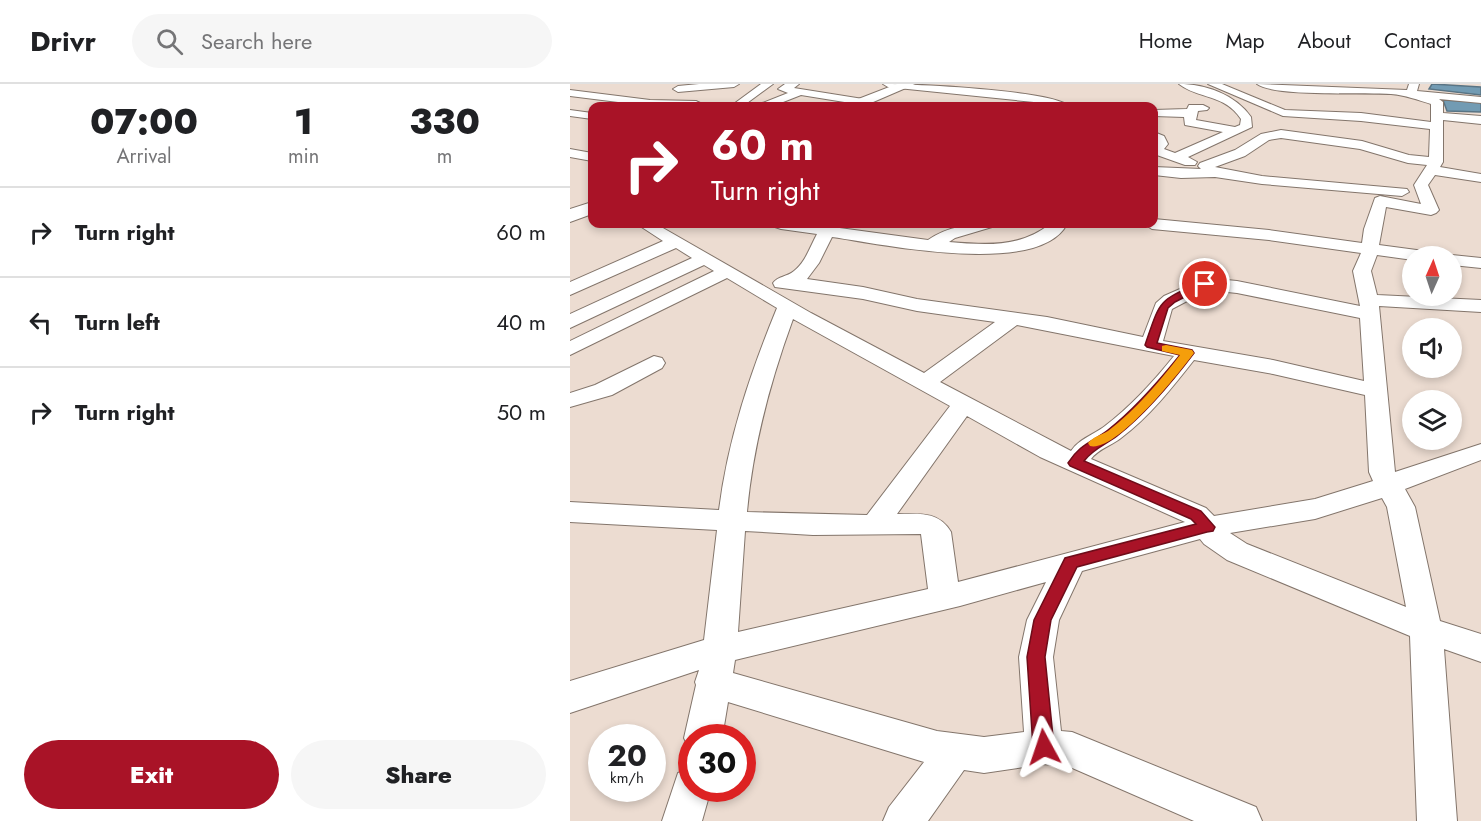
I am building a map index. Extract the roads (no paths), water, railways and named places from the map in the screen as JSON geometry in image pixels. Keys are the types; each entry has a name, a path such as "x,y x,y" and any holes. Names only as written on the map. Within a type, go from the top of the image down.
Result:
{"main road":[{"path":"864,102 898,90"}],"street":[{"path":"678,89 734,84"},
{"path":"700,102 734,84"},
{"path":"742,102 768,84"},
{"path":"775,102 796,88 822,84"},
{"path":"964,92 975,84"},
{"path":"1176,158 1246,127 1247,119 1241,109 1226,100 1184,84"},
{"path":"1213,84 1283,113 1361,117 1394,143 1434,166 1481,178"},
{"path":"1262,84 1410,90 1481,100"},
{"path":"1010,102 1022,86"},
{"path":"796,88 850,102"},
{"path":"898,90 964,92 1010,102 1046,100 1053,102"},
{"path":"1158,151 1210,170 1262,180 1381,190 1431,210 1421,185 1434,166 1438,140 1437,102 1410,90"},
{"path":"1394,143 1410,90"},
{"path":"812,102 827,96"},
{"path":"572,97 637,102"},
{"path":"572,97 588,102"},
{"path":"780,100 790,102"},
{"path":"1269,106 1241,109 1193,107 1189,122 1233,131 1281,134 1362,146 1394,143 1436,121 1481,120"},
{"path":"1158,113 1183,114 1192,111"},
{"path":"570,113 588,115"},
{"path":"1281,134 1283,113"},
{"path":"1158,171 1181,174 1210,170 1265,137 1281,134"},
{"path":"570,153 588,156"},
{"path":"1381,190 1372,229 1370,251 1362,271 1369,307 1381,464 1387,484 1401,507 1426,629 1437,821"},
{"path":"1158,225 1269,235 1402,254"},
{"path":"652,228 758,288 788,294 863,293 917,305 1065,326 1188,353 1273,367 1376,391"},
{"path":"706,724 716,667 728,572 730,521 742,448 788,294 812,264 825,228 930,246 985,250 1020,247 1045,236 1054,228"},
{"path":"930,246 949,234 971,228"},
{"path":"570,289 676,242"},
{"path":"570,322 705,258"},
{"path":"1462,262 1479,265"},
{"path":"570,348 727,271"},
{"path":"1151,345 1163,307 1171,300 1205,284 1369,307 1481,306"},
{"path":"788,294 963,405 1075,463 1196,515 1225,546 1426,629 1481,648"},
{"path":"925,383 1013,318"},
{"path":"1075,463 1085,449 1112,433 1132,415 1165,382 1188,353"},
{"path":"570,400 588,397 610,388 654,363"},
{"path":"875,524 963,405"},
{"path":"570,697 624,676 716,667 944,597 1207,527 1317,509 1354,498 1456,458 1481,452"},
{"path":"570,512 813,525 916,524 933,527 938,537 944,597"},
{"path":"1044,747 1036,657 1043,620 1071,562"},
{"path":"716,667 936,748 984,755 1044,747 1071,750 1242,821"},
{"path":"903,821 956,750"},
{"path":"681,821 687,802"}],"water":[{"path":"1432,84 1481,87 1481,95 1429,89"},
{"path":"1443,100 1481,102 1481,112 1447,111"}]}
